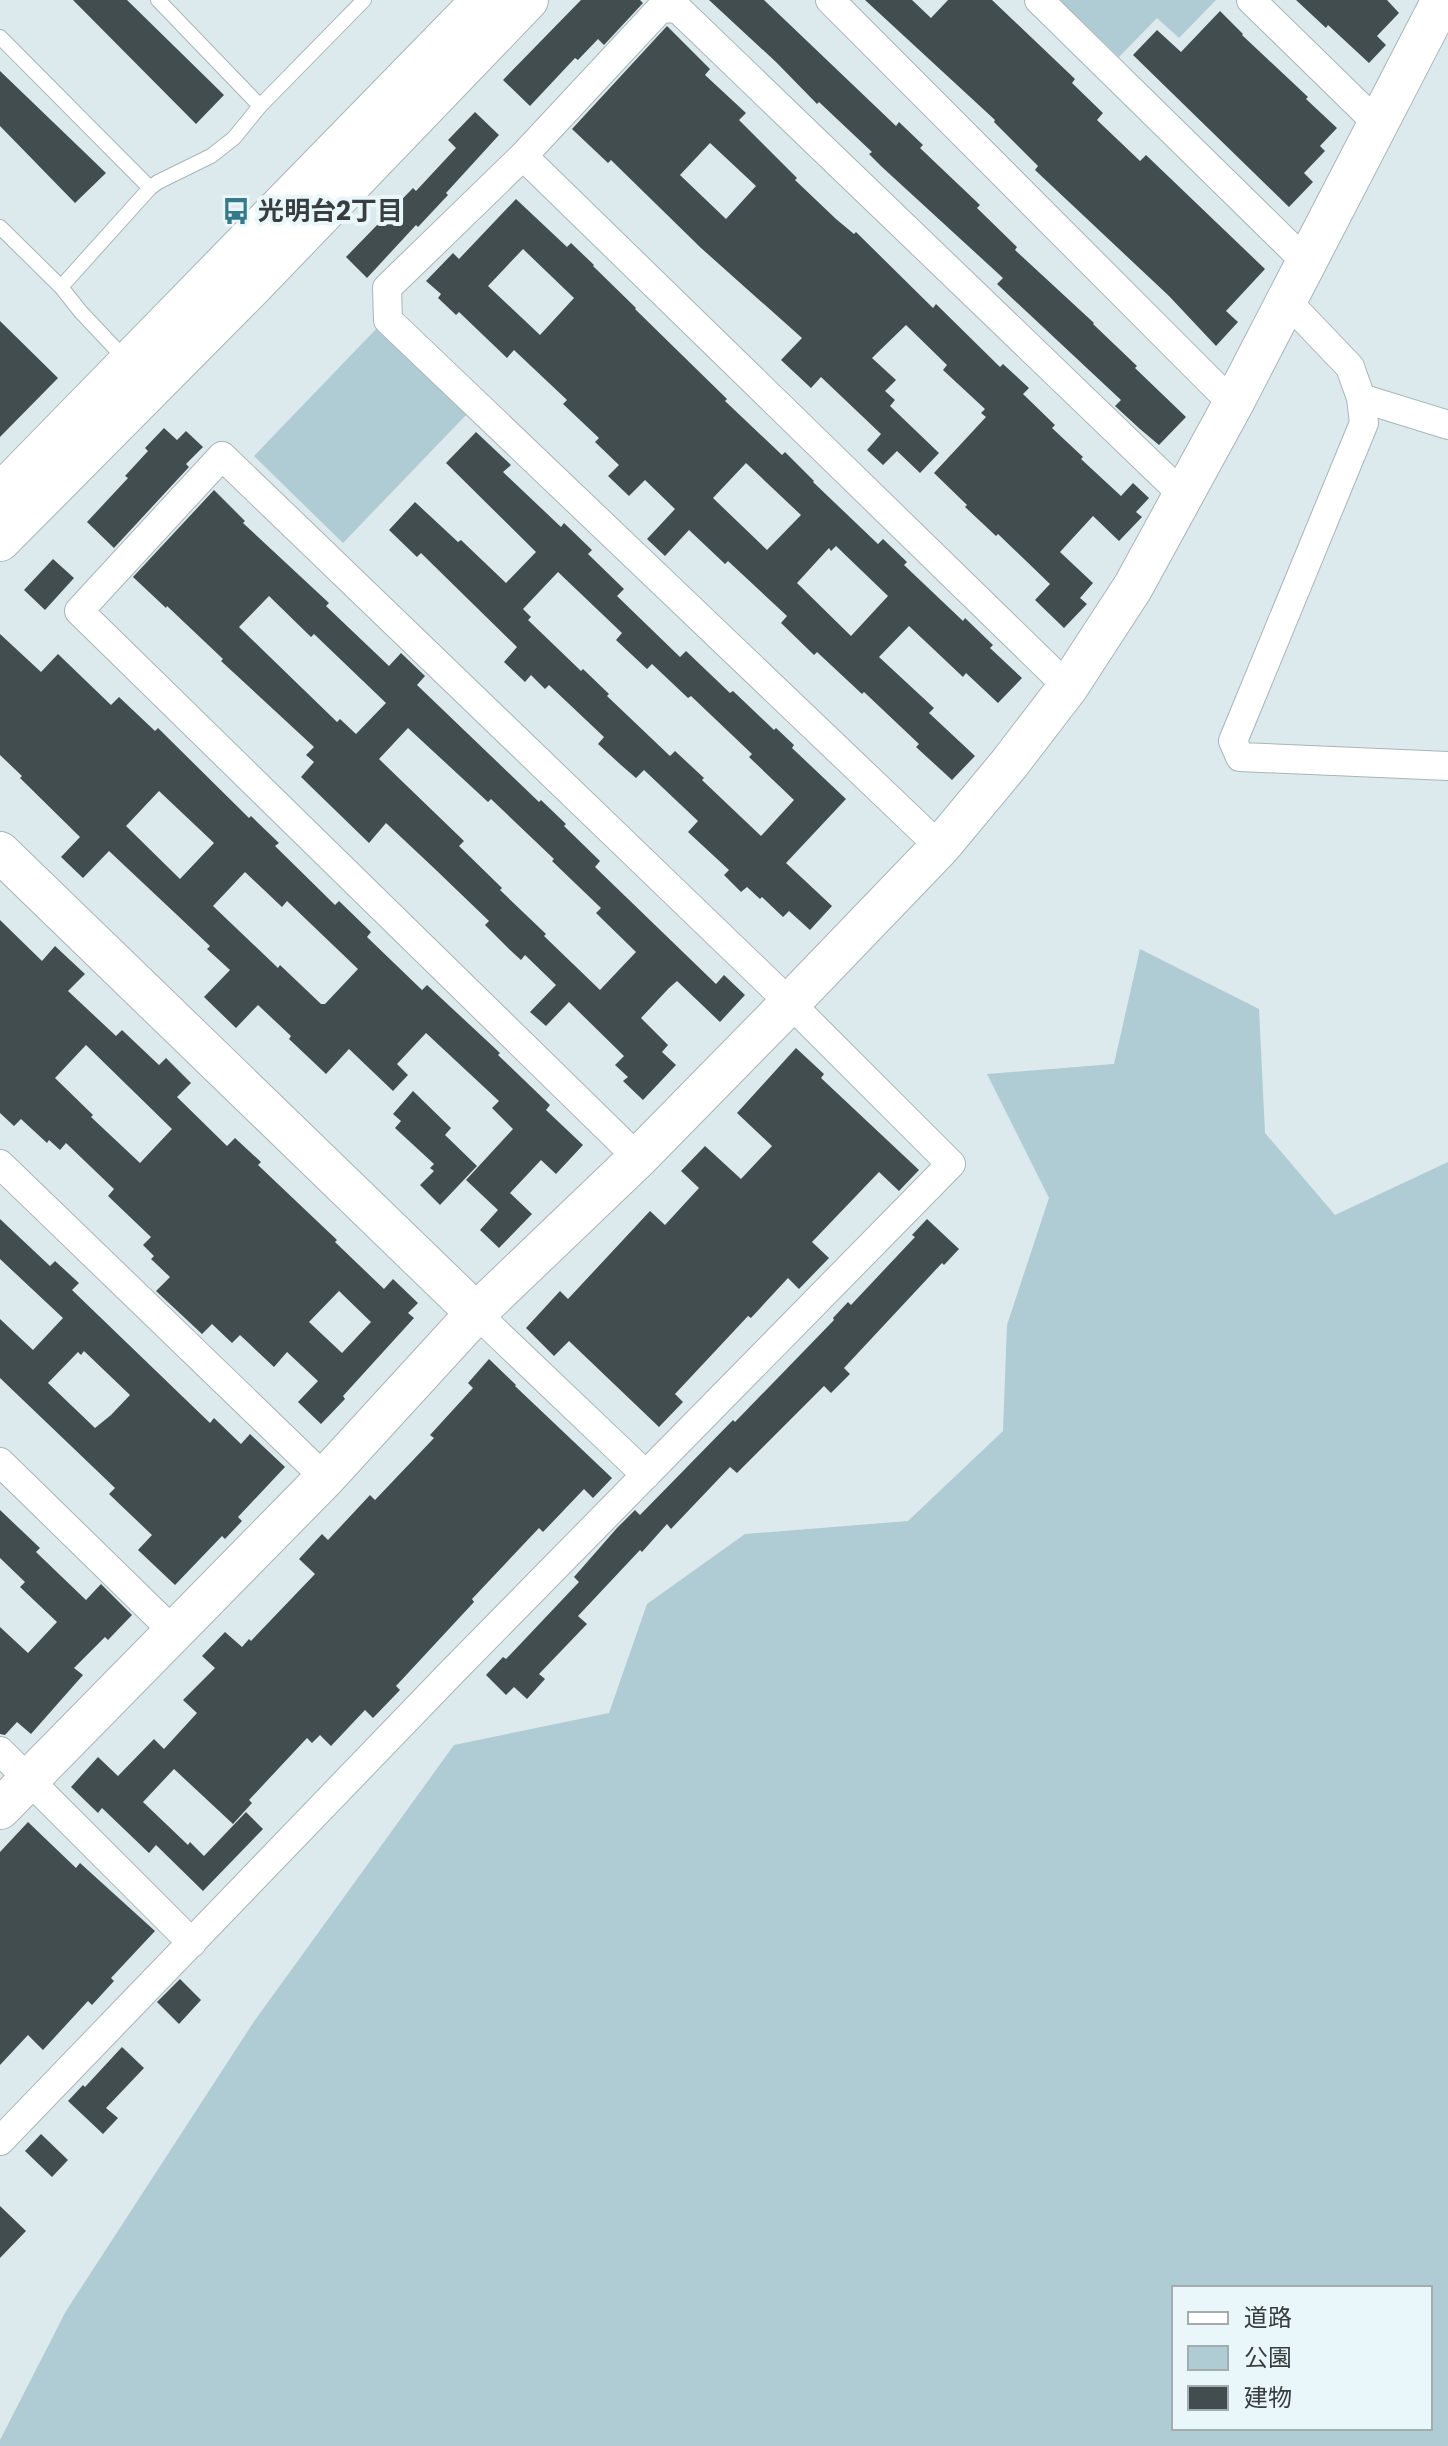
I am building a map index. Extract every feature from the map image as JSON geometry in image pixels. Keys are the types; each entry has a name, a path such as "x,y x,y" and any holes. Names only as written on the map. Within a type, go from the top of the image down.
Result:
{"street":[{"path":"0,494 482,0"},
{"path":"0,541 252,287 528,0"},
{"path":"830,0 1233,404"},
{"path":"1039,0 1306,262"},
{"path":"1251,0 1378,124"},
{"path":"0,1809 325,1478 476,1313 638,1158 790,1003 940,847 1009,764 1068,687 1133,587 1443,7"},
{"path":"940,847 388,320 387,288 523,156 661,8 678,9 1182,494"},
{"path":"523,156 1068,687"},
{"path":"1287,301 1350,367 1361,398 1364,423 1233,741 1240,757 1448,766"},
{"path":"1361,398 1448,425"},
{"path":"0,2141 451,1673 951,1164 790,1003 222,456 79,611 638,1158"},
{"path":"0,852 646,1475"},
{"path":"0,1164 325,1478"},
{"path":"0,1462 174,1632"},
{"path":"0,1751 192,1943"}],"lane":[{"path":"158,0 260,106"},
{"path":"61,287 150,188 211,156 234,138 260,106 362,1"},
{"path":"0,37 150,188"},
{"path":"0,227 61,287 129,363"}],"green space":[{"path":"1060,0 1216,0 1179,38 1157,18 1119,57"},
{"path":"378,327 467,414 343,543 254,456"},
{"path":"1140,949 1259,1009 1265,1133 1335,1215 1448,1162 1448,2446 0,2446 0,2440 66,2311 253,2023 454,1745 609,1713 647,1604 745,1534 908,1521 1003,1431 1007,1325 1049,1198 987,1074 1114,1064"}],"building":[{"path":"73,0 127,0 224,95 196,124"},
{"path":"581,0 640,0 643,3 604,45 598,39 578,60 575,58 530,106 503,80"},
{"path":"709,0 764,0 896,126 899,122 923,145 920,148 980,205 977,208 1017,247 1015,250 1094,323 1186,417 1159,445 1140,429 1115,406 1121,400 997,284 1003,278 882,167 869,154 872,152 819,102 817,104"},
{"path":"865,0 912,0 931,18 948,0 992,0 1075,79 1072,83 1103,113 1097,120 1140,161 1146,155 1265,269 1226,311 1238,322 1216,346 1169,296 1035,170 1038,166 995,120"},
{"path":"1296,0 1387,0 1399,13 1377,36 1386,45 1369,63"},
{"path":"1220,11 1337,128 1320,146 1325,151 1304,173 1313,182 1289,207 1133,55 1157,30 1181,52"},
{"path":"667,26 710,69 705,75 746,113 739,120 797,178 795,180 836,219 854,234 856,232 933,308 936,304 1000,367 1003,364 1029,388 1023,394 1055,425 1052,428 1083,457 1081,459 1121,496 1133,483 1149,498 1136,512 1142,517 1119,541 1093,516 1060,552 1093,583 1080,598 1087,604 1064,628 1035,600 1050,584 965,507 967,505 934,473 986,417 981,413 985,409 943,370 947,365 906,325 872,358 896,380 885,391 895,400 890,406 939,453 920,473 897,451 883,465 867,450 881,434 821,377 811,388 781,360 802,338 701,248 611,160 608,163 572,129","holes":["710,143 756,186 726,219 680,175"]},
{"path":"0,71 106,173 75,203 0,126"},
{"path":"475,112 499,135 446,193 448,195 367,278 346,257 456,148 448,140"},
{"path":"516,199 567,247 571,243 727,399 725,401 782,455 785,452 878,544 883,539 907,562 904,565 993,645 990,648 1022,678 998,703 966,673 963,677 909,626 879,657 934,708 929,713 975,756 952,780 864,692 862,694 817,652 814,655 781,623 787,616 728,561 725,564 689,530 665,556 647,539 675,509 645,480 629,496 608,476 619,465 595,442 599,438 563,404 567,400 514,350 507,358 459,312 456,315 438,298 441,294 426,281 453,253 459,259","holes":["523,249 574,298 540,335 488,286","746,463 801,515 767,550 713,498","836,546 888,596 851,636 797,583 829,548 831,551"]},
{"path":"0,321 58,378 0,437"},
{"path":"164,428 177,440 186,431 203,447 186,464 189,467 114,548 87,522 128,478 125,476 148,451 145,448"},
{"path":"476,432 511,465 503,472 561,527 564,523 592,550 588,554 624,589 617,596 680,657 686,651 730,693 733,691 774,730 776,728 794,745 792,748 846,799 786,863 832,906 810,930 789,911 783,917 747,887 741,892 724,875 729,870 688,832 698,821 644,770 636,778 621,765 598,744 604,737 549,685 545,689 531,675 525,682 504,662 517,647 421,553 417,557 389,530 415,502 506,583 536,552 446,463","holes":["558,572 622,633 616,640 647,669 652,664 688,698 691,696 752,754 749,757 794,800 761,836 675,751 670,756 607,696 609,694 528,620 531,617 523,609"]},
{"path":"214,490 245,521 243,523 329,603 326,606 389,666 401,653 425,676 417,685 566,824 564,826 600,861 595,867 716,984 724,975 745,995 720,1022 677,981 669,988 641,1018 668,1045 662,1052 676,1065 643,1100 623,1081 628,1077 615,1065 624,1056 569,1002 546,1026 530,1012 556,985 525,955 521,960 510,950 485,925 489,921 386,823 369,843 301,777 314,762 306,755 314,747 133,577","holes":["269,596 386,703 356,734 340,719 337,722 239,627","408,728 488,802 491,799 554,859 552,861 601,908 596,913 636,952 600,990 459,846 464,841 379,759"]},
{"path":"53,559 74,578 45,610 24,590"},
{"path":"0,634 41,672 58,654 111,705 119,697 155,731 158,728 249,818 251,816 279,843 275,846 335,905 339,901 371,932 367,937 422,990 427,985 500,1053 498,1055 550,1105 546,1110 583,1145 556,1174 541,1160 510,1193 532,1214 499,1248 480,1230 498,1210 466,1180 513,1129 492,1108 499,1101 426,1033 397,1064 408,1075 393,1091 349,1049 326,1074 258,1005 236,1028 204,997 230,970 207,949 210,946 109,851 83,878 61,857 80,837 0,755","holes":["159,791 214,843 180,879 126,826","245,872 282,907 287,901 358,969 325,1004 321,1004 280,965 278,968 213,906"]},
{"path":"0,920 42,961 55,946 85,974 68,991 116,1036 122,1030 159,1065 166,1058 191,1083 177,1097 227,1146 235,1138 261,1162 258,1165 384,1289 393,1279 418,1303 408,1313 414,1318 321,1424 298,1402 318,1381 287,1352 274,1367 240,1335 232,1343 212,1324 202,1334 156,1291 170,1277 151,1259 154,1256 143,1245 151,1237 108,1196 114,1189 66,1143 60,1150 49,1140 47,1143 21,1119 14,1126 0,1113","holes":["86,1045 172,1129 140,1163 55,1078","339,1291 371,1322 342,1353 309,1322"]},
{"path":"796,1048 824,1074 821,1078 919,1170 899,1191 879,1172 812,1242 829,1258 799,1289 788,1278 751,1318 748,1316 675,1394 683,1402 659,1427 569,1341 554,1356 526,1328 560,1291 568,1299 650,1211 665,1225 699,1188 681,1171 705,1146 741,1179 772,1146 737,1113"},
{"path":"413,1091 451,1128 445,1135 477,1166 440,1205 420,1185 434,1171 430,1168 434,1164 395,1128 401,1121 393,1114"},
{"path":"0,1219 50,1266 55,1261 79,1283 72,1290 210,1423 214,1418 241,1444 250,1434 285,1467 238,1517 242,1521 225,1539 222,1536 175,1585 138,1550 152,1535 109,1494 115,1488 0,1378 0,1319 33,1350 63,1318 0,1259","holes":["84,1351 130,1395 95,1428 48,1383 78,1352 81,1355"]},
{"path":"927,1219 959,1249 944,1265 942,1263 844,1368 850,1374 831,1393 824,1386 737,1473 730,1467 671,1529 667,1524 642,1552 640,1550 578,1616 587,1624 539,1674 545,1679 527,1699 514,1687 506,1695 486,1675 503,1657 506,1659 579,1582 574,1577 617,1528 635,1510 640,1515 733,1420 735,1422 848,1302 851,1305 915,1237 912,1235"},
{"path":"489,1359 612,1478 593,1498 584,1489 543,1532 539,1528 472,1599 474,1602 396,1686 400,1690 373,1718 365,1710 331,1746 320,1735 312,1743 307,1738 249,1800 252,1803 233,1824 174,1769 143,1802 204,1856 246,1812 263,1829 203,1891 156,1845 149,1853 102,1808 98,1813 71,1787 98,1757 118,1776 154,1739 164,1749 197,1713 183,1700 215,1668 202,1656 225,1632 242,1647 249,1639 251,1641 315,1574 299,1559 322,1534 328,1540 370,1495 375,1500 434,1438 430,1435 473,1388 468,1383"},
{"path":"0,1510 40,1548 36,1552 86,1600 101,1584 132,1615 74,1668 83,1675 31,1734 17,1722 5,1735 0,1734 0,1627 28,1653 57,1622 20,1587 25,1582 0,1558"},
{"path":"28,1822 76,1868 80,1863 155,1931 111,1978 114,1981 92,2005 88,2001 43,2050 28,2035 0,2065 0,1852"},
{"path":"180,1979 201,2000 179,2024 157,2002"},
{"path":"122,2047 144,2068 106,2108 118,2118 103,2134 68,2101"},
{"path":"41,2134 68,2160 52,2177 25,2151"},
{"path":"0,2206 26,2231 0,2258"}],"place":[{"name":"光明台2丁目","path":"236,211"}]}
